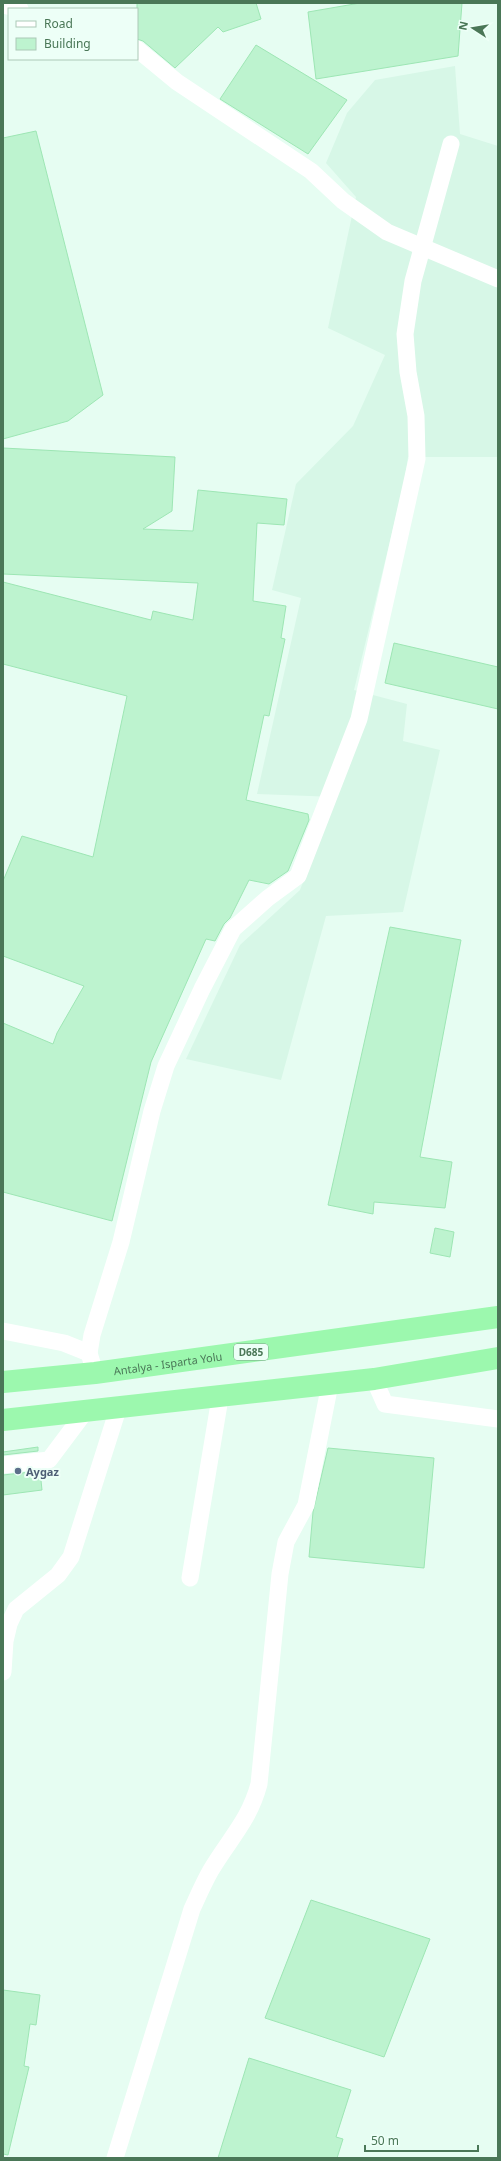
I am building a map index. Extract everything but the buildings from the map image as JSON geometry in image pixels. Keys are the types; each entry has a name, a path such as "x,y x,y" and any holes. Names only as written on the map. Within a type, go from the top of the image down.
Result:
{"highway":[{"name":"Antalya - Isparta Yolu","path":"3,1382 95,1373 498,1317"},
{"path":"3,1420 118,1409 374,1380 498,1358"}],"street":[{"path":"3,5 16,8"},
{"path":"138,50 177,82 311,171 343,201 387,232 422,248 498,278"},
{"path":"95,1373 89,1352 92,1335 121,1242 152,1111 166,1066 202,989 233,930 268,898 298,876 359,719 417,459 416,416 408,372 405,334 413,281 451,144"},
{"path":"3,1331 64,1343 89,1352"},
{"path":"374,1380 385,1404 498,1419"},
{"path":"115,2158 192,1908 211,1870 241,1827 254,1803 259,1784 280,1574 286,1542 306,1505 330,1384"},
{"path":"190,1578 220,1398"},
{"path":"3,1672 5,1641 9,1624 16,1610 58,1575 70,1557 118,1409"},
{"path":"3,1465 49,1460 85,1412"}],"shaded area":[{"path":"455,66 460,134 498,146 498,457 408,457 404,483 354,690 407,704 403,741 440,750 403,912 326,916 281,1080 186,1059 240,945 300,890 336,797 257,794 301,598 272,590 296,484 353,426 385,355 328,328 356,197 326,163 347,113 375,80"}],"place":[{"name":"Aygaz","path":"18,1471"}]}
